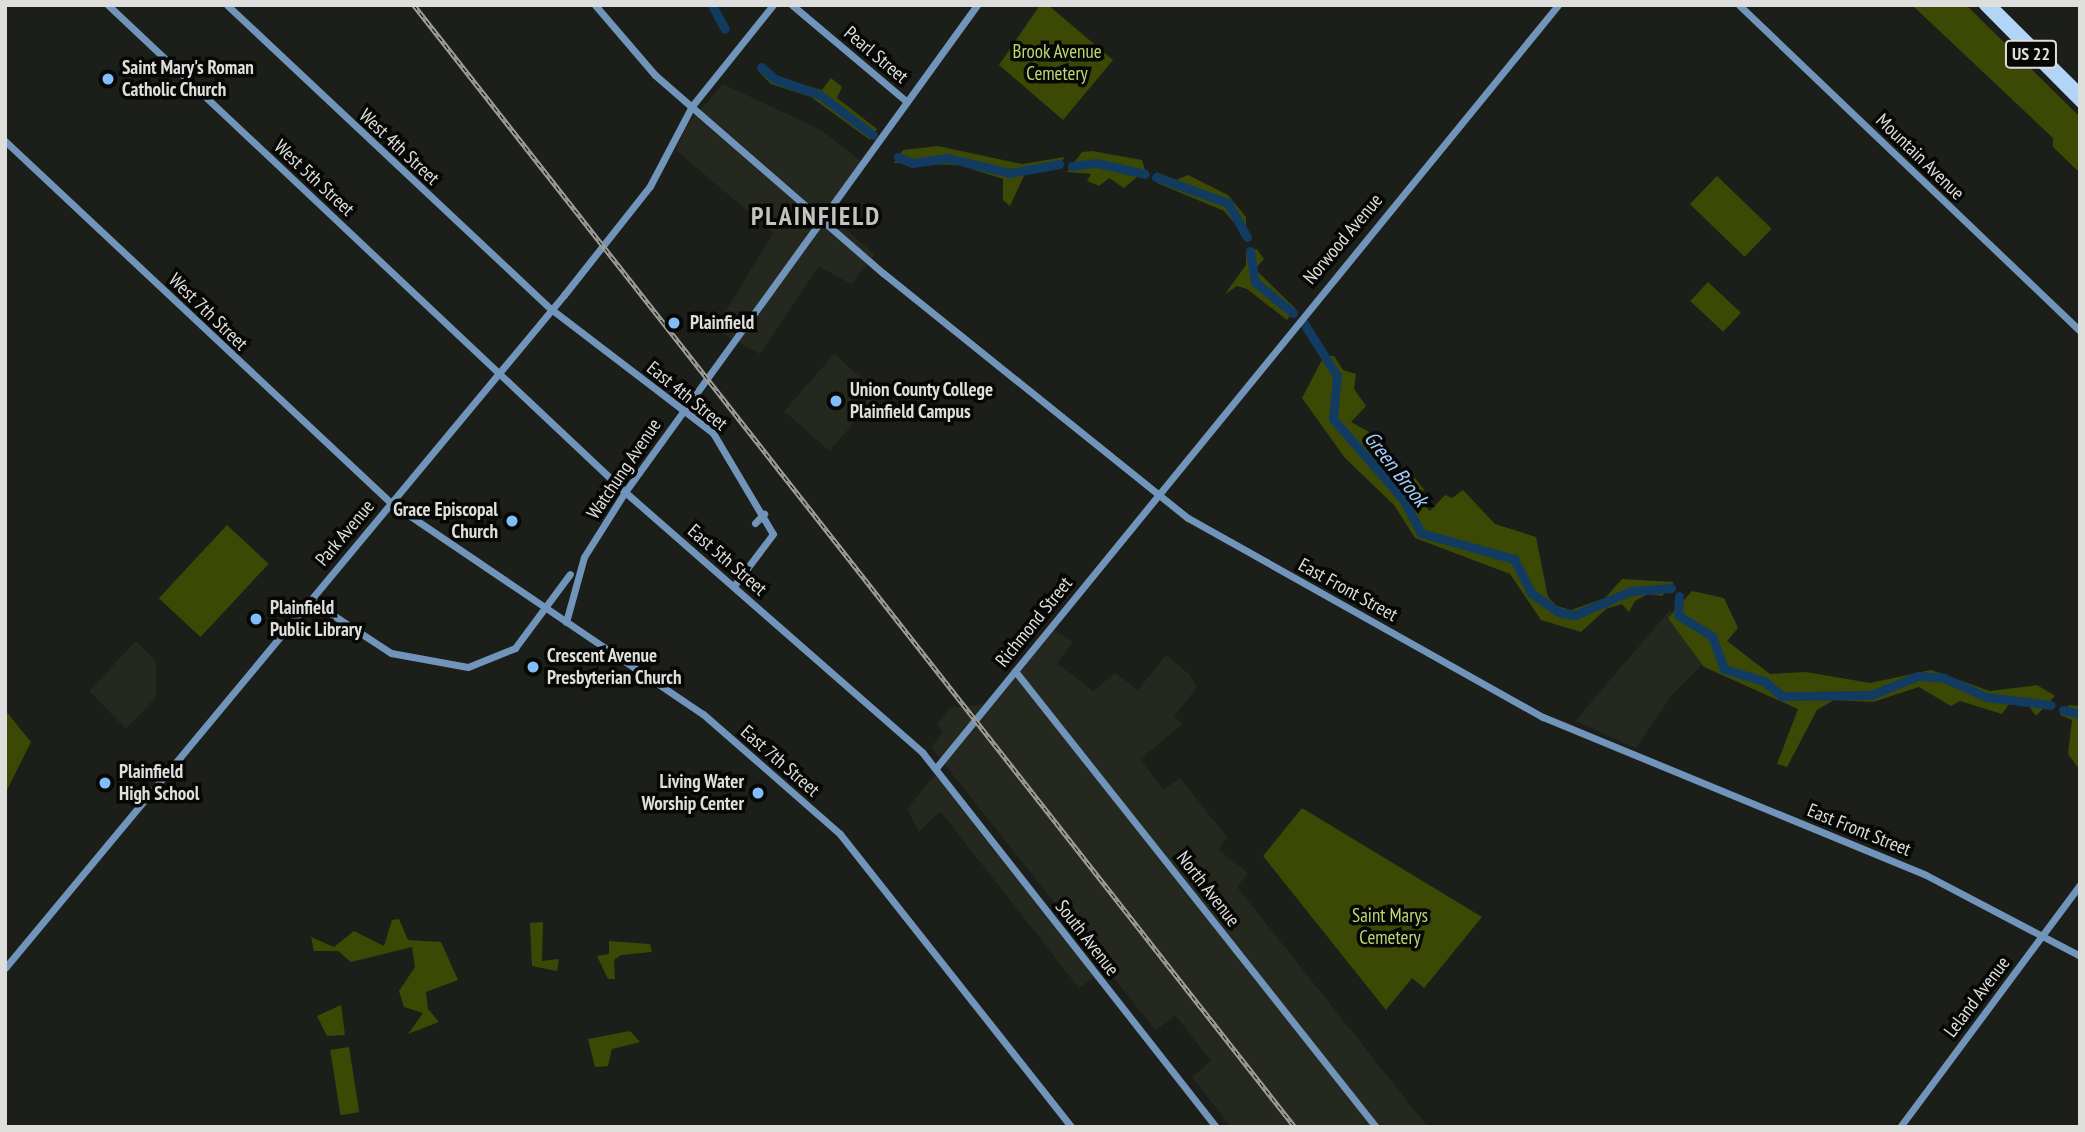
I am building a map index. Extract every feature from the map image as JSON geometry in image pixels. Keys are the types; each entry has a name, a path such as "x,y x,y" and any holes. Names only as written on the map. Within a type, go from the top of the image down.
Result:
{"highway":[{"name":"US 22","path":"1983,5 2080,103"},
{"name":"US 22","path":"1992,5 2080,92"}],"street":[{"name":"West 5th Street","path":"108,5 498,374"},
{"name":"West 4th Street","path":"227,5 551,309"},
{"name":"East Front Street","path":"595,5 635,55 819,217 1156,495 1543,717 1926,875 2080,956"},
{"name":"Park Avenue","path":"5,968 498,374 650,186 692,106 774,5"},
{"name":"Pearl Street","path":"792,5 907,102"},
{"name":"Watchung Avenue","path":"566,622 584,557 625,492 819,217 871,151 977,5"},
{"name":"Norwood Avenue","path":"1156,495 1292,324 1558,5"},
{"name":"Mountain Avenue","path":"1739,5 2080,331"},
{"name":"West 7th Street","path":"5,141 391,503"},
{"name":"East 4th Street","path":"551,309 683,409 722,445 764,514 773,534 733,587"},
{"name":"East 5th Street","path":"498,374 625,492 936,768"},
{"name":"Richmond Street","path":"936,768 1156,495"},
{"name":"East 7th Street","path":"391,503 546,605 566,622 703,714 840,834 1071,1127"},
{"path":"755,523 764,514"},
{"path":"310,600 376,646 417,662 459,667 507,654 570,574"},
{"name":"North Avenue","path":"1015,671 1376,1127"},
{"name":"South Avenue","path":"936,768 1216,1127"},
{"name":"Leland Avenue","path":"1900,1127 2080,886"}],"shaded area":[{"path":"723,84 821,130 861,161 829,214 875,255 851,284 819,266 760,354 715,329 773,233 676,150 686,126"},
{"name":"Union County College Plainfield Campus","path":"834,354 879,393 829,451 784,411"},
{"path":"1670,610 1707,660 1672,695 1636,748 1575,721"},
{"path":"1049,626 1073,642 1057,663 1093,691 1115,673 1138,690 1166,655 1189,674 1197,687 1174,717 1183,724 1140,759 1163,790 1180,778 1227,837 1219,850 1248,873 1237,887 1428,1127 1231,1127 1192,1077 1211,1061 1175,1015 1156,1031 931,747 943,733 937,724 950,708 986,704"},
{"path":"136,641 156,661 156,697 126,729 89,691"},
{"path":"935,775 1094,977 1079,988 940,811 919,832 907,809"}],"green space":[{"name":"Brook Avenue Cemetery","path":"1040,5 1048,5 1113,60 1063,120 999,65"},
{"path":"1912,5 1966,5 2080,117 2080,173 2053,147 2053,138"},
{"path":"764,64 780,78 822,90 831,78 842,87 837,98 877,129 870,140 811,97 771,84 758,71"},
{"path":"938,146 1022,164 1065,157 1056,169 1026,171 1010,206 1003,200 1003,179 959,165 894,163 903,150"},
{"path":"1092,151 1142,160 1145,170 1124,188 1109,178 1099,186 1087,181 1091,174 1067,172 1082,152"},
{"path":"1156,172 1176,180 1188,175 1228,195 1246,217 1246,237 1224,211 1157,183"},
{"path":"1717,176 1772,229 1745,257 1690,204"},
{"path":"1257,249 1264,259 1255,269 1296,309 1287,320 1247,289 1237,286 1225,294 1246,265 1246,252"},
{"path":"1708,282 1741,313 1723,332 1690,301"},
{"path":"1324,356 1334,356 1343,370 1356,374 1354,389 1366,406 1351,422 1369,432 1373,439 1366,448 1394,486 1404,488 1415,478 1424,490 1418,500 1430,511 1445,495 1452,498 1463,490 1495,524 1536,537 1548,597 1557,606 1571,610 1605,598 1622,579 1674,582 1662,596 1648,594 1635,601 1629,612 1622,604 1606,609 1581,632 1541,620 1510,574 1415,538 1394,505 1345,458 1302,398"},
{"path":"227,525 269,564 200,637 159,598"},
{"path":"1692,591 1724,598 1738,628 1727,641 1770,674 1806,672 1870,683 1931,670 1990,691 2037,685 2055,696 2036,716 2024,700 2012,700 2002,714 1960,701 1951,706 1919,687 1873,702 1834,700 1817,710 1787,767 1777,764 1798,709 1704,667 1668,618"},
{"path":"2069,705 2080,706 2080,770 2068,754 2072,720 2060,715"},
{"path":"5,710 31,742 5,794"},
{"name":"Saint Marys Cemetery","path":"1302,808 1482,917 1424,988 1412,978 1386,1010 1263,856"},
{"path":"399,919 408,940 441,942 458,980 426,992 428,1009 439,1022 408,1034 423,1013 404,1007 399,991 415,967 412,947 351,962 338,951 314,951 311,937 334,947 354,931 384,946 392,920"},
{"path":"543,922 542,961 559,959 557,971 532,966 530,923"},
{"path":"609,941 650,944 652,952 621,955 614,960 615,979 608,979 597,956 609,954"},
{"path":"341,1005 345,1035 327,1036 317,1016"},
{"path":"630,1031 640,1042 612,1049 608,1066 595,1067 588,1039"},
{"path":"349,1047 359,1112 341,1115 330,1050"}],"waterway":[{"name":"Green Brook","path":"712,5 725,29"},
{"name":"Green Brook","path":"761,67 775,79 820,95 873,135"},
{"name":"Green Brook","path":"898,157 912,163 948,158 1010,173 1059,164"},
{"name":"Green Brook","path":"1072,166 1097,163 1145,174"},
{"name":"Green Brook","path":"1156,177 1228,203 1247,237"},
{"name":"Green Brook","path":"1250,251 1255,282 1293,313"},
{"name":"Green Brook","path":"1303,322 1337,376 1333,419 1403,499 1421,533 1514,559 1531,593 1558,612 1575,615 1631,591 1671,588"},
{"name":"Green Brook","path":"1679,596 1678,615 1712,636 1724,669 1764,681 1782,696 1871,695 1918,676 1944,678 1986,697 2051,705"},
{"name":"Green Brook","path":"2063,710 2080,714"}],"railway":[{"path":"414,5 1295,1127"}],"place":[{"name":"Saint Mary's Roman Catholic Church","path":"108,79"},
{"name":"Plainfield","path":"674,323"},
{"name":"Union County College Plainfield Campus","path":"836,401"},
{"name":"Grace Episcopal Church","path":"512,521"},
{"name":"Plainfield Public Library","path":"256,619"},
{"name":"Crescent Avenue Presbyterian Church","path":"533,667"},
{"name":"Plainfield High School","path":"105,783"},
{"name":"Living Water Worship Center","path":"758,793"}],"district":[{"name":"PLAINFIELD","path":"816,216"}]}
